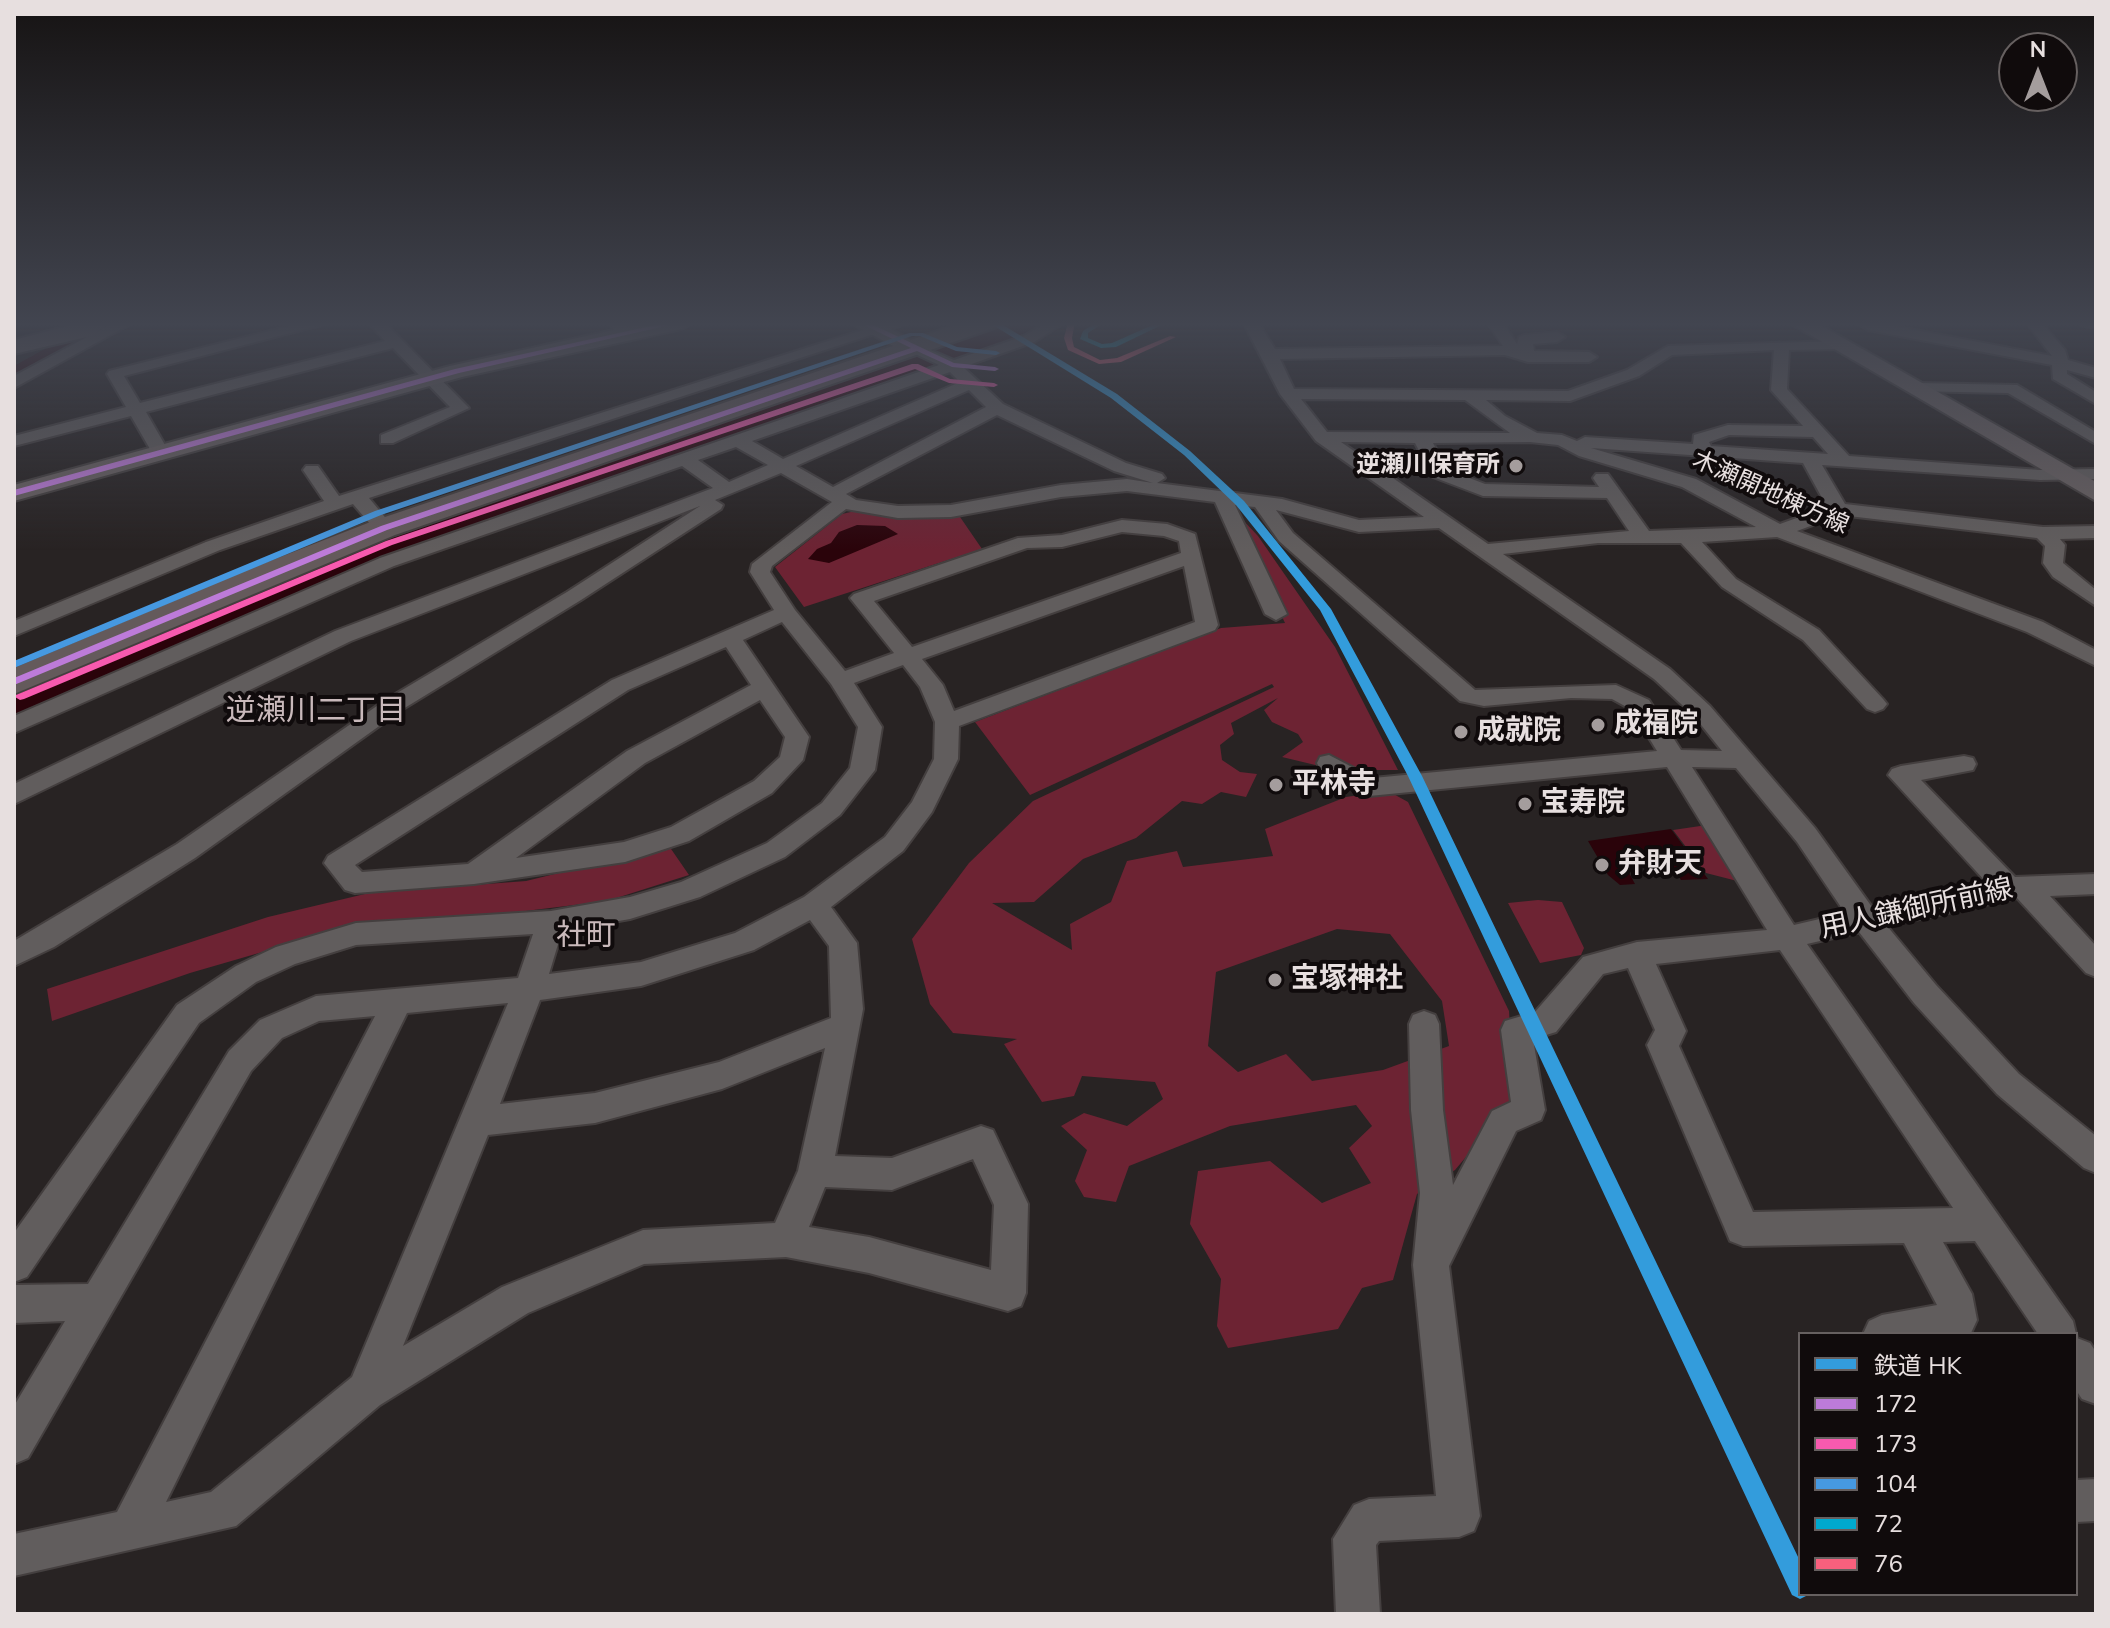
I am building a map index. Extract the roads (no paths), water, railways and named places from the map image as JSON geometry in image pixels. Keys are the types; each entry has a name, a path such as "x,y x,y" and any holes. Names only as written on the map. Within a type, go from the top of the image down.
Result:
{"main road":[{"path":"14,682 208,598 384,528 752,398"}],"street":[{"path":"128,398 160,452"},
{"path":"14,441 182,398"},
{"path":"14,493 358,398"},
{"path":"387,439 461,408 451,398"},
{"path":"14,629 213,546 654,398"},
{"path":"14,725 387,562 853,398"},
{"path":"14,795 343,636 737,485 937,398"},
{"path":"987,398 997,408 1120,467 1197,492"},
{"path":"1291,398 1322,437 1439,522 1485,550 1662,674 1702,711 1806,835 1866,921 1925,994 2008,1084 2096,1157"},
{"name":"木瀬開地棟方線","path":"1473,398 1499,420 1533,438 1562,440 1585,452 1689,483 1779,531 2035,627 2096,659"},
{"path":"1786,398 1843,460"},
{"path":"1935,398 2096,493"},
{"path":"2027,398 2096,440 2084,447 2096,456"},
{"path":"14,1264 188,1014 246,974 286,955 356,934 551,922 630,908 690,890 776,850 831,809 862,770 870,727 840,680 786,613 760,572 762,564 839,497 997,408"},
{"path":"1709,413 1720,432"},
{"path":"1703,450 1700,439 1720,432 1817,432"},
{"path":"1322,437 1533,438"},
{"path":"1421,437 1439,473 1483,490 1612,493"},
{"path":"736,439 839,497 898,512 951,511 1061,491 1127,485 1261,502 1359,526 1439,522"},
{"path":"1562,440 2066,475 2096,474"},
{"path":"1585,452 1643,537"},
{"path":"683,458 737,485"},
{"path":"1809,458 1838,509"},
{"path":"312,470 335,504"},
{"path":"14,954 44,939 186,851 395,704 585,589 737,485"},
{"path":"357,496 384,528"},
{"path":"1222,496 1276,614"},
{"path":"1261,502 1286,537 1468,696 1484,699 1571,691 1616,692 1641,705 1786,938 2059,1332"},
{"path":"1485,550 1598,537 1686,537 1779,531 1838,509 2043,533 2096,532"},
{"path":"14,1444 240,1061 271,1029 316,1009 529,989 641,974 744,942 814,905 894,844 923,806 946,759 947,722 931,685 861,598 1025,542 1062,541 1122,526 1167,530 1188,538 1207,625 947,722"},
{"path":"2043,533 2055,545 2053,563 2060,573 2096,600"},
{"path":"1686,537 1729,583 1811,635 1875,704"},
{"path":"840,680 1190,557"},
{"path":"730,637 797,737 791,760 763,787 680,834 625,852 474,874 355,883 338,863 620,685 730,637 786,613"},
{"path":"474,874 636,757 762,689"},
{"path":"1329,763 1369,787 1676,758 1743,760"},
{"path":"1964,764 1901,775 2096,965"},
{"name":"用人鎌御所前線","path":"1431,1265 1504,1121 1529,1110 1516,1030 1545,1023 1593,965 1637,954 1786,938 2016,888 2096,884"},
{"path":"786,1240 815,1171 848,1009 843,943 814,905"},
{"path":"366,1391 477,1121 529,989 551,922"},
{"path":"1637,954 1671,1031 1663,1045 1743,1229 1982,1224"},
{"path":"130,1530 398,1001"},
{"path":"1358,1614 1354,1539 1369,1520 1459,1516 1431,1265 1437,1193 1427,1110 1424,1024"},
{"path":"477,1121 595,1108 623,1101 722,1075 844,1026"},
{"path":"14,1555 221,1511 366,1391 515,1300 643,1247 786,1240 869,1255 1008,1293 1011,1204 981,1141 892,1174 815,1171"},
{"path":"1893,1332 1958,1320 1954,1294 1913,1225"},
{"path":"14,1304 98,1302"},
{"path":"2078,1360 2096,1385"}],"rail line":[{"name":"HK","path":"1117,398 1187,453 1240,503 1325,609 1415,776 1798,1583"}],"place":[{"name":"逆瀬川保育所","path":"1516,466"},
{"name":"成福院","path":"1598,725"},
{"name":"成就院","path":"1461,732"},
{"name":"平林寺","path":"1276,785"},
{"name":"宝寿院","path":"1525,804"},
{"name":"弁財天","path":"1602,865"},
{"name":"宝塚神社","path":"1275,980"}],"district":[{"name":"逆瀬川二丁目","path":"316,713"},
{"name":"社町","path":"586,938"}]}
